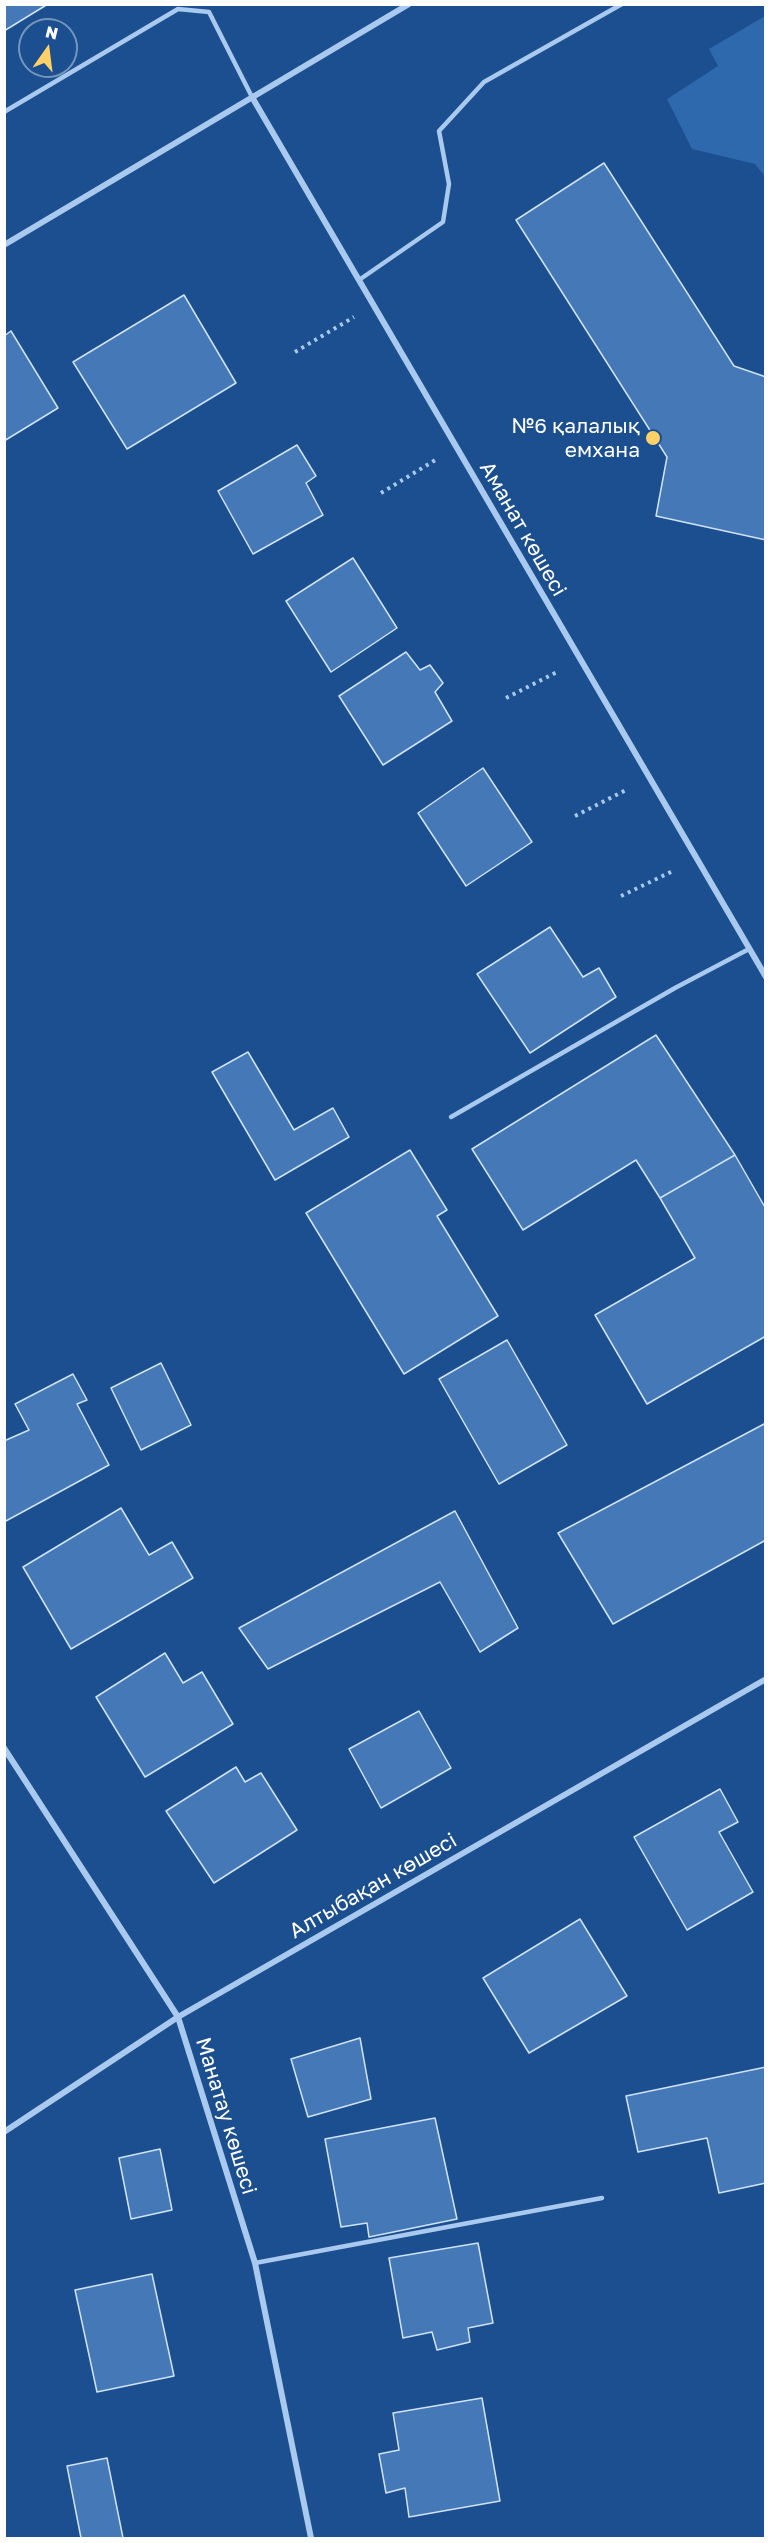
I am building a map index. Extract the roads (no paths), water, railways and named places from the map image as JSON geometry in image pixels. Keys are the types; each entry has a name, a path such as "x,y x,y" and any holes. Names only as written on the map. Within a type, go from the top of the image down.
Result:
{"street":[{"path":"4,245 409,4"},
{"name":"Аманат көшесі","path":"252,97 765,977"},
{"name":"Алтыбақан көшесі","path":"4,2132 178,2017 765,1679"},
{"name":"Манатау көшесі","path":"4,1748 178,2017 255,2263 311,2538"}],"lane":[{"path":"359,280 443,222 448,184 439,131 484,82 621,4"},
{"path":"4,112 178,9 209,12 252,97"},
{"path":"451,1117 675,988 749,949"},
{"path":"255,2263 602,2198"}],"place":[{"name":"№6 қалалық емхана","path":"653,438"}]}
